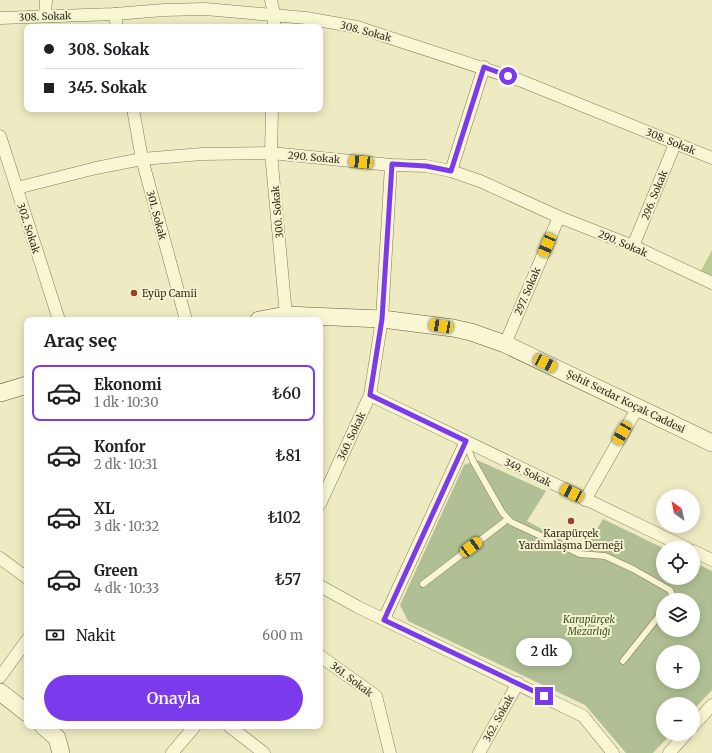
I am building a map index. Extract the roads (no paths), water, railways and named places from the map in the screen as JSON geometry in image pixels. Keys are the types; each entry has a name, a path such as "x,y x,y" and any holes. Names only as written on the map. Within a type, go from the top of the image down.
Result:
{"street":[{"path":"45,16 46,0"},
{"path":"271,0 274,14 274,24"},
{"name":"308. Sokak","path":"0,18 115,14 164,10 205,10 274,14 357,27 484,67 520,80 712,158"},
{"path":"115,14 117,24"},
{"path":"451,171 484,67"},
{"name":"301. Sokak","path":"134,112 142,159 185,317"},
{"name":"300. Sokak","path":"272,112 271,153 286,315"},
{"name":"302. Sokak","path":"0,136 58,317"},
{"name":"296. Sokak","path":"633,246 675,144"},
{"name":"290. Sokak","path":"17,188 96,168 142,159 202,154 271,153 426,166 451,171 480,181 559,217 633,246 712,283"},
{"name":"360. Sokak","path":"323,497 370,395 382,319 392,164"},
{"name":"297. Sokak","path":"505,344 559,217"},
{"name":"Şehit Serdar Koçak Caddesi","path":"275,317 286,315 382,319 453,328 471,332 505,344 712,443"},
{"path":"0,393 24,386"},
{"name":"349. Sokak","path":"370,395 672,541"},
{"path":"585,500 638,407"},
{"path":"384,620 466,441"},
{"path":"700,554 712,560"},
{"path":"0,558 24,576"},
{"path":"323,588 384,620 518,683 583,716 613,753"},
{"path":"0,677 24,644"},
{"name":"361. Sokak","path":"323,658 376,696 390,753"},
{"name":"362. Sokak","path":"479,753 518,683"},
{"path":"0,692 24,711"},
{"path":"700,718 712,705"},
{"path":"47,729 58,738 61,753"},
{"path":"172,753 192,729"},
{"path":"232,729 264,753"},
{"path":"669,753 680,741"}],"lane":[{"path":"466,441 473,462 502,512 511,522 580,554 605,556 633,569 670,590 672,593"},
{"path":"423,584 508,519"},
{"path":"623,661 656,621"}],"place":[{"name":"Eyüp Camii","path":"134,293"},
{"name":"Karapürçek Yardımlaşma Derneği","path":"571,521"}],"park label":[{"name":"Karapürçek Mezarlığı","path":"589,624"}]}
